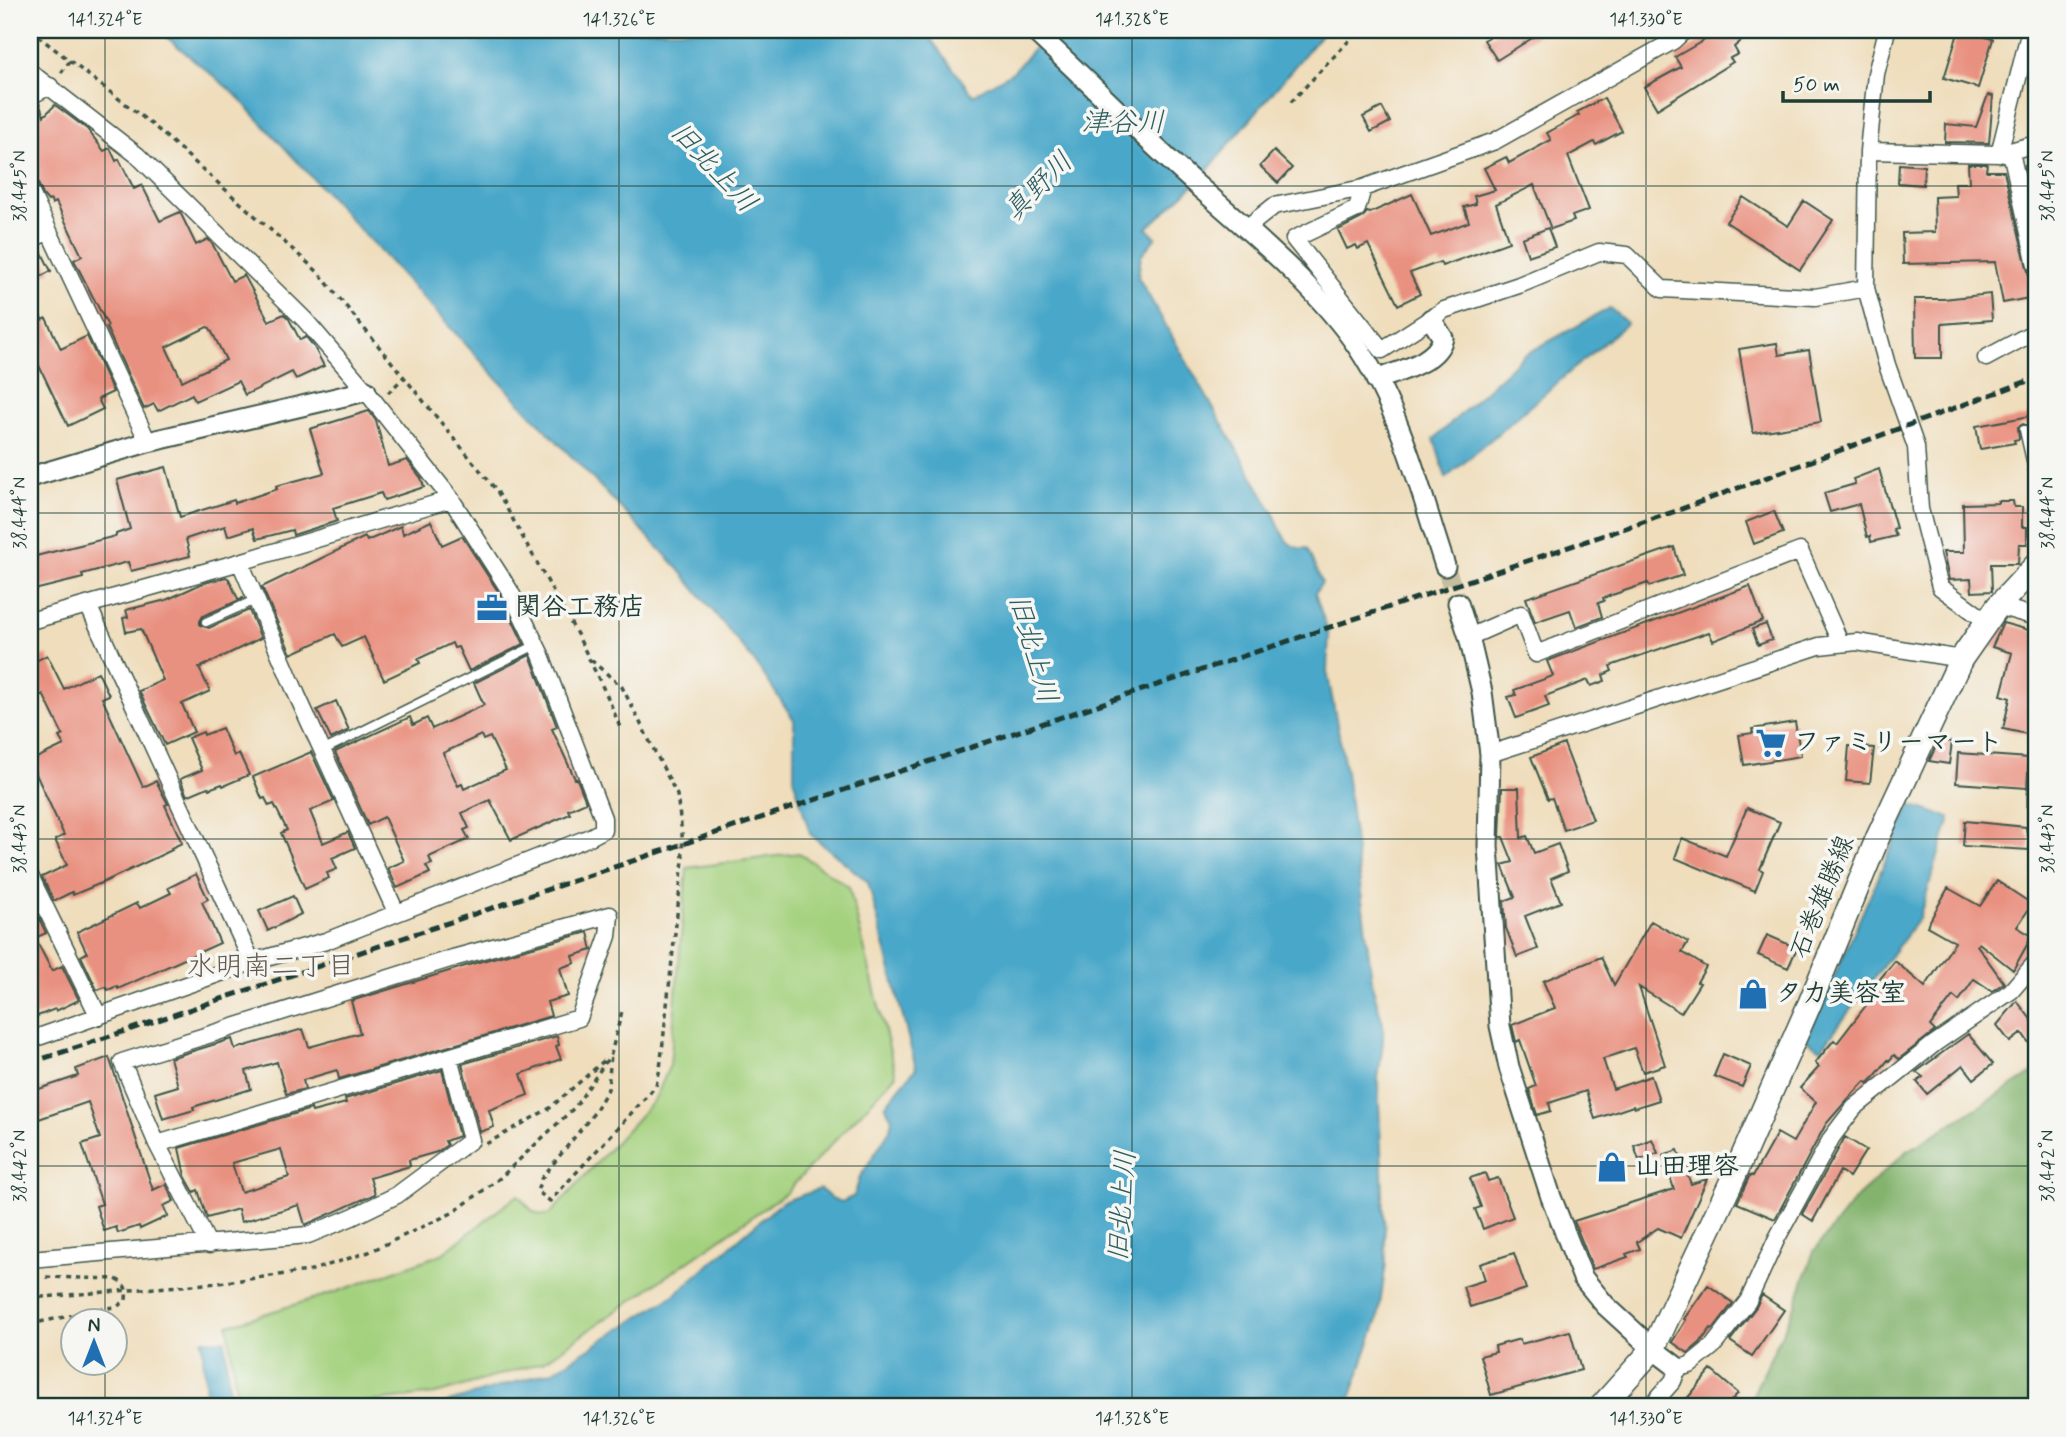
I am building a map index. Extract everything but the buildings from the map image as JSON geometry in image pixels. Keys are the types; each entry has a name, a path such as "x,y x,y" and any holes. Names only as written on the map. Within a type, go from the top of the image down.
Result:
{"main road":[{"name":"石巻雄勝線","path":"1601,1407 1653,1349 1778,1077 1878,837 1961,659 1992,613 2036,565"}],"street":[{"path":"1245,229 1274,206 1363,188 1495,141 1673,41 1685,30"},
{"path":"1887,30 1876,74 1868,150 1866,288 1887,365 1916,447 1920,509 1940,587 1992,613 2036,617"},
{"path":"2030,30 2005,153 2036,265"},
{"path":"1035,31 1317,298 1359,349 1400,432 1446,566"},
{"path":"30,72 137,155 305,320 366,391 451,499 510,591 536,645 603,818 603,830 590,837 326,941 252,962 30,1040"},
{"path":"30,96 50,86"},
{"path":"1868,150 2005,153 2036,144"},
{"path":"1363,188 1357,209 1294,239 1382,350 1444,310 1519,285 1599,252 1627,255 1662,289 1815,298 1866,288"},
{"path":"30,191 148,442"},
{"path":"30,240 49,231"},
{"path":"1376,380 1429,358 1441,346 1443,338 1431,319"},
{"path":"1986,358 2036,331"},
{"path":"30,477 148,442 366,391"},
{"path":"30,621 451,499"},
{"path":"1469,637 1521,614 1536,654 1800,551 1840,642"},
{"path":"240,562 396,912"},
{"path":"1458,603 1482,692 1490,754 1488,846 1500,1026 1509,1067 1551,1198 1583,1278 1605,1305 1678,1368"},
{"path":"88,605 252,962"},
{"path":"1490,754 1819,646 1857,642 1961,659"},
{"path":"2036,793 2036,829"},
{"path":"30,876 99,1017"},
{"path":"158,1144 579,1018 608,936 610,915 453,958 122,1062 158,1144 209,1245"},
{"path":"1678,1368 1690,1365 1713,1346 1748,1301 1777,1238 1832,1137 1854,1108 1934,1044 2011,991 2036,962"},
{"path":"30,1259 308,1235 352,1217 397,1195 471,1140 449,1057"},
{"path":"1650,1407 1674,1381 1678,1368"}],"lane":[{"path":"2024,430 2036,483"},
{"path":"206,622 256,600"},
{"path":"322,751 536,645"}],"path":[{"path":"30,30 154,126 318,272 497,491 590,659 620,727"},
{"path":"1291,102 1359,30"},
{"path":"471,1140 477,1150 551,1108 611,1054 608,1089 594,1113 541,1178 537,1191 551,1201 649,1094 656,1085 660,1069 683,860 677,795 622,687 590,659"},
{"path":"30,1324 118,1306 126,1300 127,1290 124,1284 116,1279 42,1277"}],"green space":[{"path":"799,853 849,887 896,1075 786,1193 543,1362 436,1394 327,1407 238,1407 228,1325 336,1292 442,1254 518,1195 536,1213 550,1214 655,1099 670,1065 687,868"},
{"path":"2036,1071 2036,1407 1747,1407 1795,1306 1814,1251 1858,1196 1906,1152"}],"water":[{"path":"158,30 924,30 973,95 1014,71 1050,30 1325,30 1202,177 1147,228 1156,237 1141,256 1138,277 1274,514 1285,538 1294,546 1307,548 1322,583 1315,593 1329,636 1327,671 1346,772 1373,988 1383,1024 1378,1079 1386,1263 1378,1319 1347,1407 419,1407 439,1405 553,1371 674,1295 782,1202 820,1189 831,1198 842,1202 854,1196 860,1177 890,1130 892,1118 885,1106 916,1068 868,882 810,834 794,780 794,720 757,665 678,568 505,387 235,94"},
{"path":"1610,308 1627,323 1446,478 1434,439 1524,355"},
{"path":"1910,805 1950,818 1919,918 1821,1049 1806,1040"},
{"path":"202,1340 225,1340 230,1407 207,1407"}],"tunnel":[{"path":"1445,566 1458,603"}],"railway":[{"path":"30,1063 1673,512 2036,378"}],"place":[{"name":"関谷工務店","path":"492,608"},
{"name":"ファミリーマート","path":"1771,743"},
{"name":"タカ美容室","path":"1753,994"},
{"name":"山田理容","path":"1612,1167"}],"district":[{"name":"水明南二丁目","path":"271,967"}],"water label":[{"name":"津谷川","path":"1123,123"},
{"name":"旧北上川","path":"713,168"},
{"name":"真野川","path":"1039,187"},
{"name":"旧北上川","path":"1032,649"},
{"name":"旧北上川","path":"1123,1206"}]}
